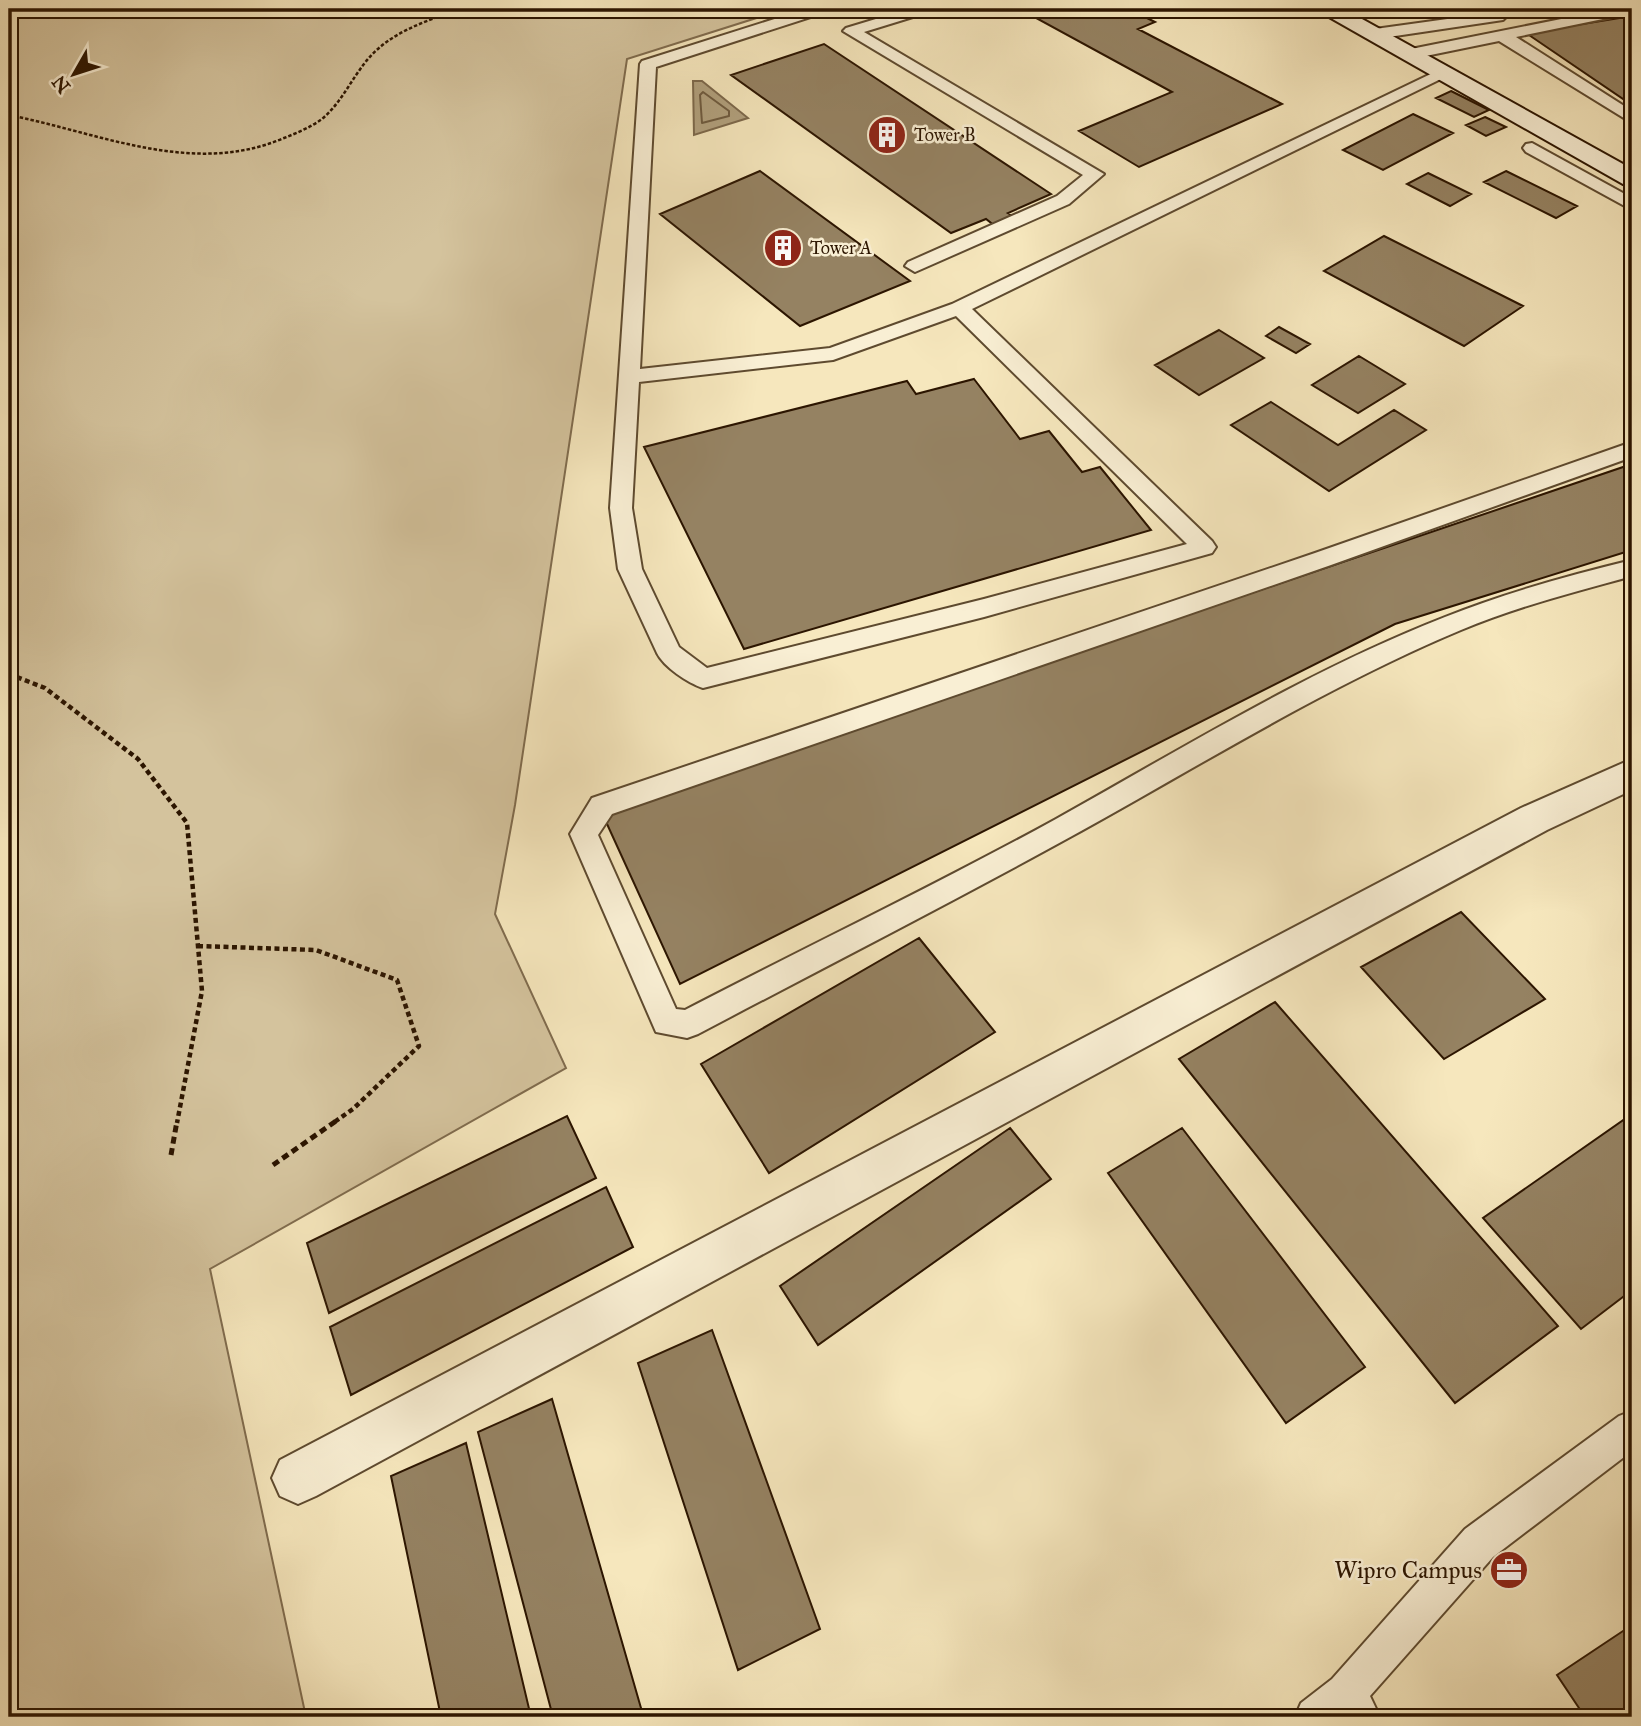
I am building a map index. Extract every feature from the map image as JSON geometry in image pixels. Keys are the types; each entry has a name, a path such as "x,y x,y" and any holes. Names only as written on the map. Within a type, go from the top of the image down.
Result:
{"street":[{"path":"1329,9 1445,73 1629,193"},
{"path":"1366,9 1632,161"},
{"path":"298,1478 1534,819 1632,774"}],"lane":[{"path":"821,9 648,64 621,508 630,569 669,653 703,678 984,608 1205,547 959,308"},
{"path":"915,266 1063,200 1095,174 851,31 924,9"},
{"path":"1375,34 1563,9"},
{"path":"1411,54 1632,9"},
{"path":"1501,35 1632,118"},
{"path":"629,377 832,354 959,308 1445,73"},
{"path":"1532,148 1629,193"},
{"path":"1632,449 1323,559 602,806 584,834 667,1022 687,1024 1063,828 1235,730 1374,659 1454,623 1556,589 1632,568"},
{"path":"1315,1717 1353,1705 1479,1544 1632,1429"}],"path":[{"path":"9,115 40,119 168,154 219,157 273,146 321,119 380,46 410,29 459,9"},
{"path":"9,674 46,688 138,759 187,823 202,991 171,1155"},
{"path":"198,946 316,950 397,980 402,993 419,1046 353,1109 273,1164"}],"shaded area":[{"path":"9,9 785,9 627,59 515,805 495,914 566,1068 210,1269 306,1717 9,1717"}],"water":[{"path":"693,81 702,81 748,118 694,135"}],"building":[{"path":"1034,9 1101,9 1111,14 1129,9 1155,22 1138,29 1282,104 1139,167 1079,131 1172,92 1025,12"},
{"path":"1632,16 1632,105 1526,33"},
{"name":"Tower B","path":"824,44 1051,194 1008,213 1015,217 995,226 986,219 951,233 731,75"},
{"path":"1451,91 1489,110 1474,117 1436,98"},
{"path":"1413,114 1453,133 1383,170 1343,150"},
{"path":"1485,117 1506,127 1486,136 1466,125"},
{"name":"Tower A","path":"760,171 910,281 800,326 660,214"},
{"path":"1506,171 1577,206 1556,218 1484,182"},
{"path":"1428,173 1471,194 1450,206 1407,184"},
{"path":"1384,236 1523,306 1464,346 1324,271"},
{"path":"1279,327 1310,344 1296,353 1266,336"},
{"path":"1219,330 1264,358 1199,395 1155,365"},
{"path":"1359,356 1405,384 1358,413 1312,385"},
{"path":"974,379 1020,439 1049,431 1082,472 1100,467 1151,530 744,649 644,447 907,381 916,394"},
{"path":"1271,402 1338,445 1394,410 1426,430 1329,491 1231,425"},
{"path":"1632,464 1632,550 1395,624 680,984 602,813"},
{"path":"1461,912 1545,999 1444,1059 1361,967"},
{"path":"919,938 995,1032 769,1173 701,1064"},
{"path":"1275,1002 1558,1326 1455,1403 1179,1059"},
{"path":"1632,1114 1632,1290 1581,1329 1483,1218"},
{"path":"567,1116 596,1178 329,1313 307,1243"},
{"path":"1010,1128 1051,1179 818,1345 780,1286"},
{"path":"1182,1128 1365,1367 1286,1423 1108,1173"},
{"path":"606,1187 633,1247 351,1395 330,1327"},
{"path":"712,1330 820,1629 738,1670 638,1363"},
{"path":"552,1399 643,1715 639,1717 553,1717 478,1432"},
{"path":"466,1443 531,1717 441,1717 391,1476"},
{"path":"1632,1625 1632,1717 1585,1717 1557,1675"}],"place":[{"name":"Tower B","path":"887,135"},
{"name":"Tower A","path":"783,248"},
{"name":"Wipro Campus","path":"1509,1570"}]}
